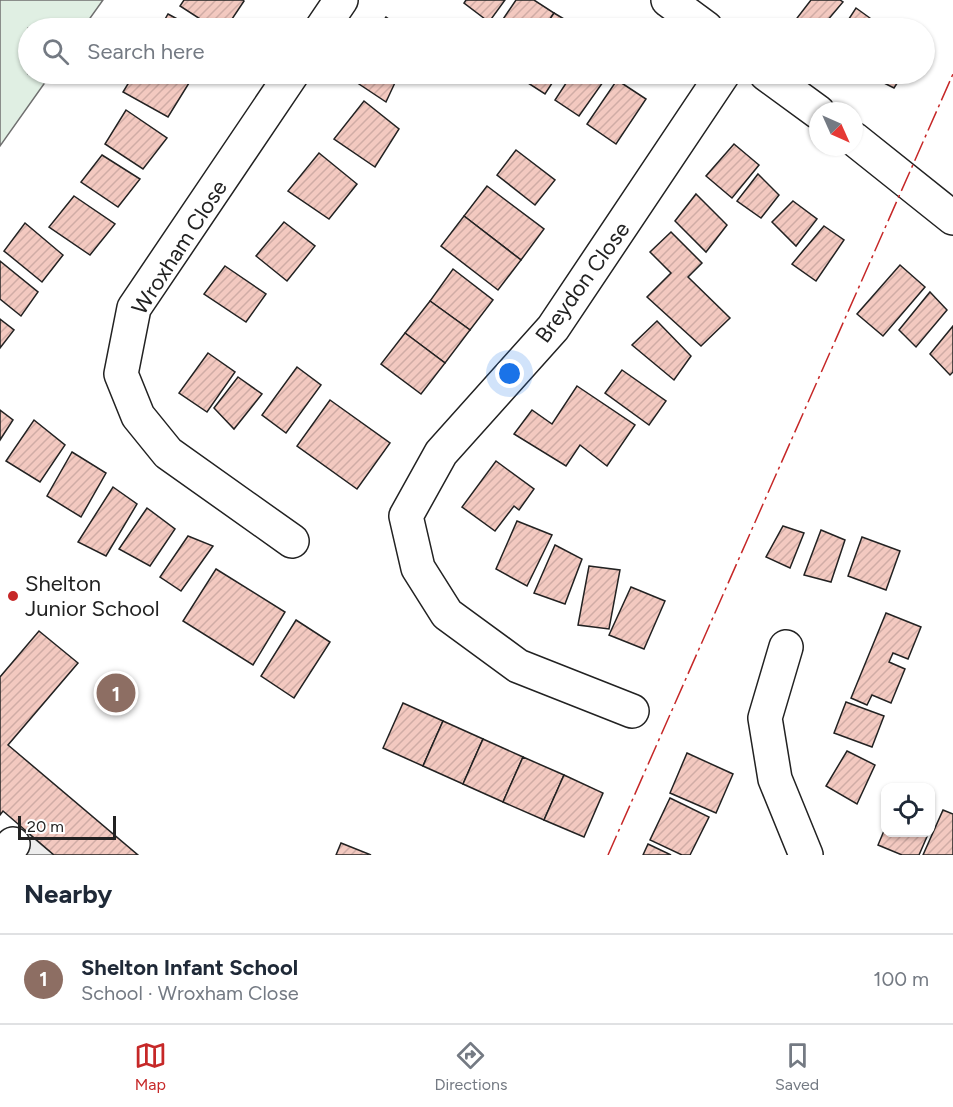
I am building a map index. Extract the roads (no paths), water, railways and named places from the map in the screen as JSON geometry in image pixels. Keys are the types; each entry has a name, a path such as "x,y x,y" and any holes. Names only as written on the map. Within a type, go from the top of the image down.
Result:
{"street":[{"path":"329,18 341,0"},
{"path":"668,0 692,18"},
{"name":"Wroxham Close","path":"285,84 134,308 121,374 138,416 168,453 292,541"},
{"name":"Breydon Close","path":"632,711 518,666 447,614 418,568 406,516 441,453 553,328 716,84"},
{"path":"780,84 809,105"},
{"path":"863,146 953,218"},
{"path":"786,647 765,718 775,778 806,855"}],"place":[{"name":"Shelton Junior School","path":"13,596"},
{"name":"Shelton Infant School","path":"116,693"}]}
